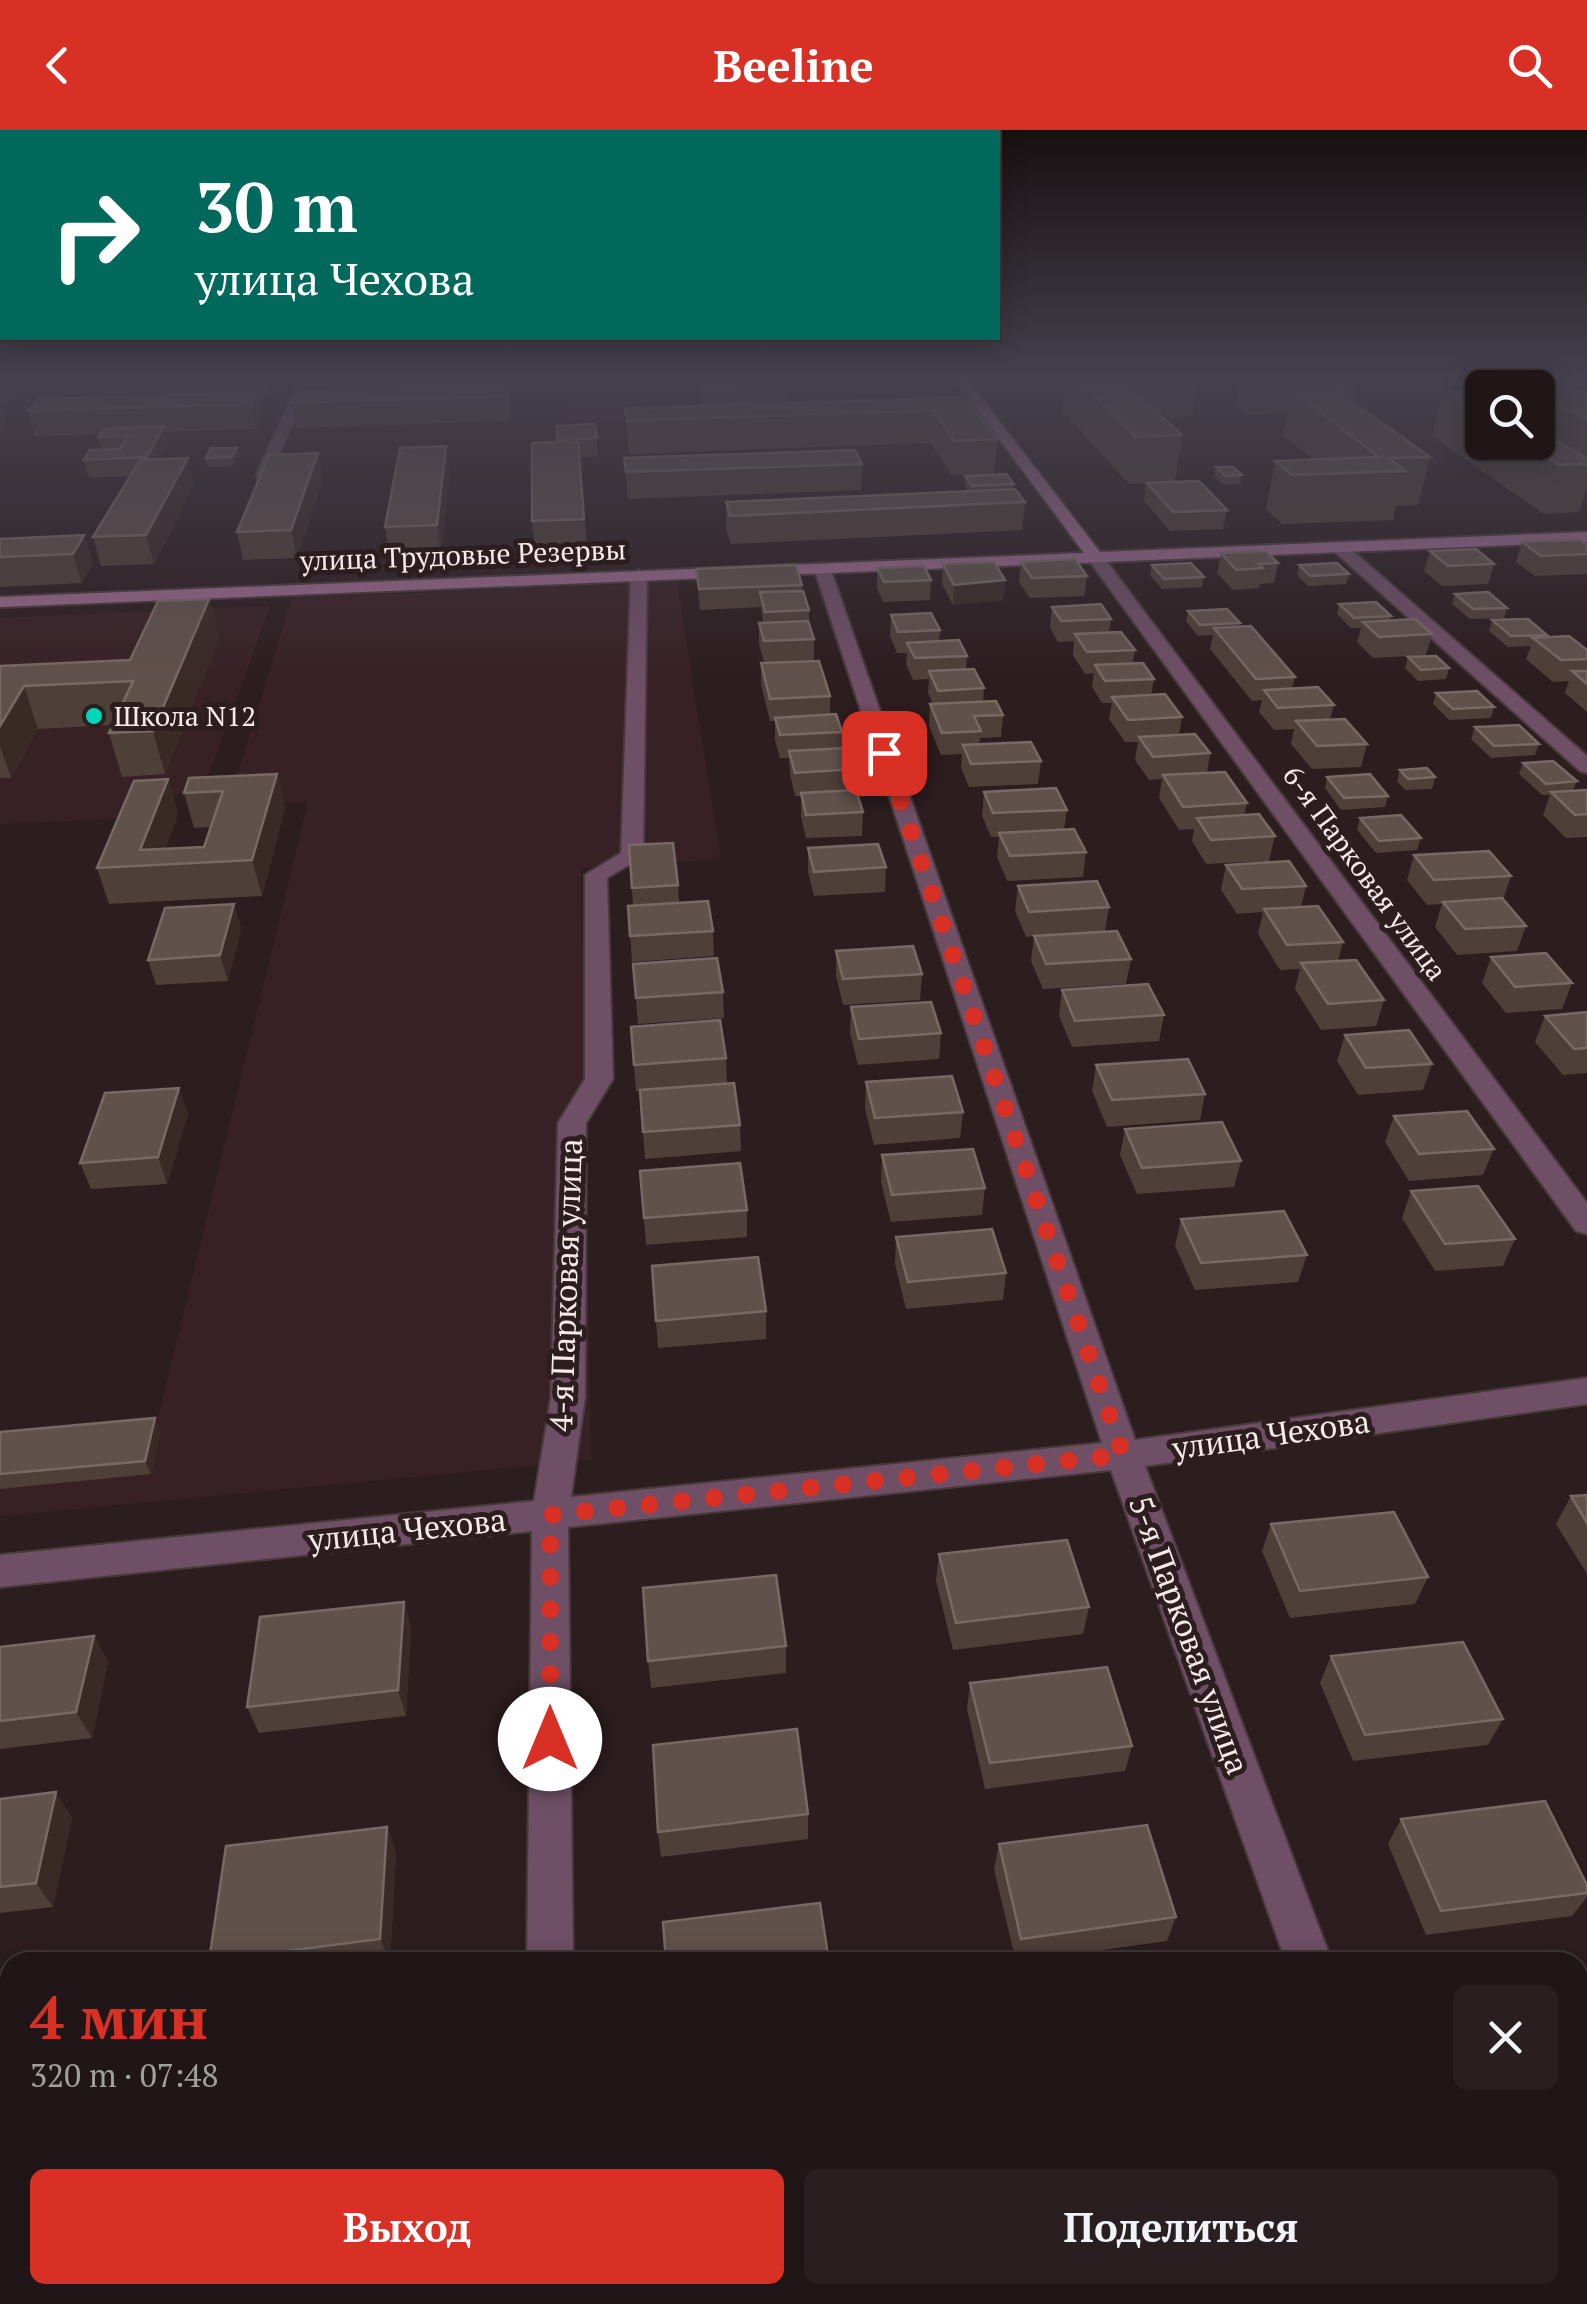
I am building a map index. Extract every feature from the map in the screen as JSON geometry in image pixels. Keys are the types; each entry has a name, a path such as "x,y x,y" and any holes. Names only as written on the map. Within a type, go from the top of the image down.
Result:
{"main road":[{"path":"1037,479 1095,557"},
{"name":"улица Трудовые Резервы","path":"0,602 1587,537"}],"street":[{"path":"1340,548 1587,767"},
{"name":"6-я Парковая улица","path":"1095,557 1587,1224"},
{"name":"5-я Парковая улица","path":"822,568 1123,1455 1304,1952"},
{"name":"4-я Парковая улица","path":"550,1952 550,1515 568,1397 572,1124 599,1079 596,875 632,856 640,575"},
{"name":"улица Чехова","path":"0,1572 1123,1455 1587,1391"}],"shaded area":[{"path":"677,582 721,859 581,868 591,1460 0,1516 0,1433 158,1418 308,802 228,805 292,598"},
{"path":"270,606 208,778 134,818 0,824 0,618"}],"building":[{"path":"128,479 176,479 146,535 93,537"},
{"path":"259,479 309,479 291,530 237,532"},
{"path":"394,479 442,479 437,525 385,527"},
{"path":"532,479 581,479 584,519 532,521"},
{"path":"967,479 1010,479 1014,484 972,486"},
{"path":"1199,481 1227,510 1173,512 1147,483"},
{"path":"1015,489 1025,502 730,516 726,502"},
{"path":"84,535 73,554 0,557 0,539"},
{"path":"1580,540 1587,545 1587,554 1541,556 1522,542"},
{"path":"1476,549 1494,564 1448,566 1430,551"},
{"path":"1266,551 1278,563 1236,570 1221,553"},
{"path":"1075,559 1087,576 1032,578 1021,562"},
{"path":"994,562 1005,580 954,585 943,564"},
{"path":"1191,563 1204,577 1164,579 1152,565"},
{"path":"1337,563 1349,574 1310,576 1299,565"},
{"path":"796,565 802,585 699,589 696,569"},
{"path":"924,566 931,580 884,582 877,568"},
{"path":"803,591 809,610 765,612 760,592"},
{"path":"1488,592 1507,608 1473,609 1455,594"},
{"path":"209,599 153,731 109,733 133,681 24,686 0,726 0,666 130,660 158,601"},
{"path":"1376,602 1391,616 1354,618 1339,604"},
{"path":"1101,604 1111,619 1061,621 1052,607"},
{"path":"1227,609 1240,623 1200,625 1188,611"},
{"path":"931,613 940,630 898,632 891,615"},
{"path":"1415,619 1432,634 1379,637 1363,622"},
{"path":"1528,619 1547,635 1511,636 1492,620"},
{"path":"808,621 814,639 764,641 759,623"},
{"path":"1251,626 1295,677 1256,679 1214,628"},
{"path":"1121,632 1135,650 1087,652 1075,634"},
{"path":"1569,636 1587,650 1587,659 1561,660 1533,638"},
{"path":"959,640 967,656 915,658 907,643"},
{"path":"1436,656 1449,668 1421,670 1408,657"},
{"path":"819,661 830,696 770,699 761,663"},
{"path":"1143,663 1154,679 1105,681 1095,665"},
{"path":"974,669 984,688 938,691 929,671"},
{"path":"1572,671 1587,671 1587,684"},
{"path":"1318,687 1334,705 1278,708 1264,690"},
{"path":"1477,691 1494,707 1453,709 1436,693"},
{"path":"1165,694 1182,717 1128,720 1112,697"},
{"path":"996,701 1003,715 974,716 981,731 942,733 930,704"},
{"path":"836,714 842,732 780,735 775,718"},
{"path":"1345,719 1367,744 1317,746 1296,721"},
{"path":"1519,725 1539,744 1494,746 1475,727"},
{"path":"1195,734 1210,753 1153,757 1139,737"},
{"path":"1031,742 1041,761 971,764 963,745"},
{"path":"847,748 854,769 795,773 789,751"},
{"path":"1553,761 1577,781 1546,784 1523,763"},
{"path":"1427,768 1435,777 1408,779 1400,770"},
{"path":"1225,772 1247,803 1183,807 1163,775"},
{"path":"277,774 252,860 97,868 134,781 168,779 140,850 204,847 223,791 184,793 189,778"},
{"path":"1370,774 1388,796 1344,798 1327,777"},
{"path":"1056,788 1067,810 993,813 984,792"},
{"path":"856,790 863,812 806,815 801,793"},
{"path":"1587,790 1587,814 1575,815 1551,792"},
{"path":"1259,814 1275,836 1211,840 1197,818"},
{"path":"1401,815 1421,838 1379,841 1360,818"},
{"path":"1074,829 1086,852 1010,856 999,833"},
{"path":"673,843 678,885 632,888 629,845"},
{"path":"878,844 886,867 814,872 808,848"},
{"path":"1489,851 1511,876 1434,880 1414,855"},
{"path":"1289,861 1306,886 1242,889 1226,865"},
{"path":"1097,881 1109,907 1029,912 1018,886"},
{"path":"1502,898 1526,926 1465,929 1443,902"},
{"path":"708,901 713,931 630,936 628,906"},
{"path":"234,904 220,955 148,960 165,908"},
{"path":"1318,906 1343,942 1287,945 1264,909"},
{"path":"1117,931 1131,959 1046,964 1034,936"},
{"path":"913,946 922,974 843,979 836,951"},
{"path":"1546,953 1572,983 1515,987 1491,957"},
{"path":"717,958 723,992 636,998 633,964"},
{"path":"1356,960 1384,1000 1328,1004 1301,963"},
{"path":"1148,984 1164,1015 1075,1021 1062,990"},
{"path":"931,1002 941,1033 859,1039 851,1007"},
{"path":"1587,1012 1587,1048 1574,1049 1545,1016"},
{"path":"720,1020 726,1058 634,1065 631,1027"},
{"path":"1409,1030 1432,1064 1366,1068 1345,1035"},
{"path":"1188,1059 1205,1094 1112,1100 1096,1065"},
{"path":"952,1076 963,1112 875,1118 866,1082"},
{"path":"734,1083 740,1125 643,1132 640,1090"},
{"path":"179,1088 158,1157 80,1163 105,1093"},
{"path":"1467,1111 1494,1149 1419,1154 1394,1116"},
{"path":"1222,1122 1241,1161 1142,1168 1125,1129"},
{"path":"973,1149 985,1188 892,1195 882,1155"},
{"path":"740,1163 747,1210 644,1218 640,1171"},
{"path":"1478,1186 1515,1239 1445,1244 1411,1191"},
{"path":"1284,1211 1307,1255 1201,1263 1181,1219"},
{"path":"992,1229 1006,1273 908,1282 896,1237"},
{"path":"758,1257 766,1311 656,1321 652,1266"},
{"path":"155,1418 145,1461 0,1474 0,1432"},
{"path":"1587,1495 1587,1523 1571,1496"},
{"path":"1394,1512 1428,1577 1300,1591 1271,1524"},
{"path":"1067,1540 1089,1607 956,1623 939,1554"},
{"path":"776,1575 786,1646 648,1661 643,1588"},
{"path":"404,1602 398,1690 247,1707 260,1617"},
{"path":"94,1636 76,1712 0,1721 0,1647"},
{"path":"1463,1642 1503,1719 1365,1735 1331,1656"},
{"path":"1107,1667 1132,1746 990,1763 970,1683"},
{"path":"797,1729 808,1814 658,1832 653,1745"},
{"path":"56,1792 36,1883 0,1887 0,1799"},
{"path":"1545,1801 1587,1885 1587,1893 1441,1911 1401,1819"},
{"path":"1147,1825 1176,1917 1021,1939 999,1844"},
{"path":"387,1827 380,1939 279,1952 210,1952 226,1846"},
{"path":"820,1903 827,1952 665,1952 663,1922"}],"place":[{"name":"Школа N12","path":"94,716"}],"route":[{"path":"550,1739 550,1515 1123,1455 884,753"}]}
